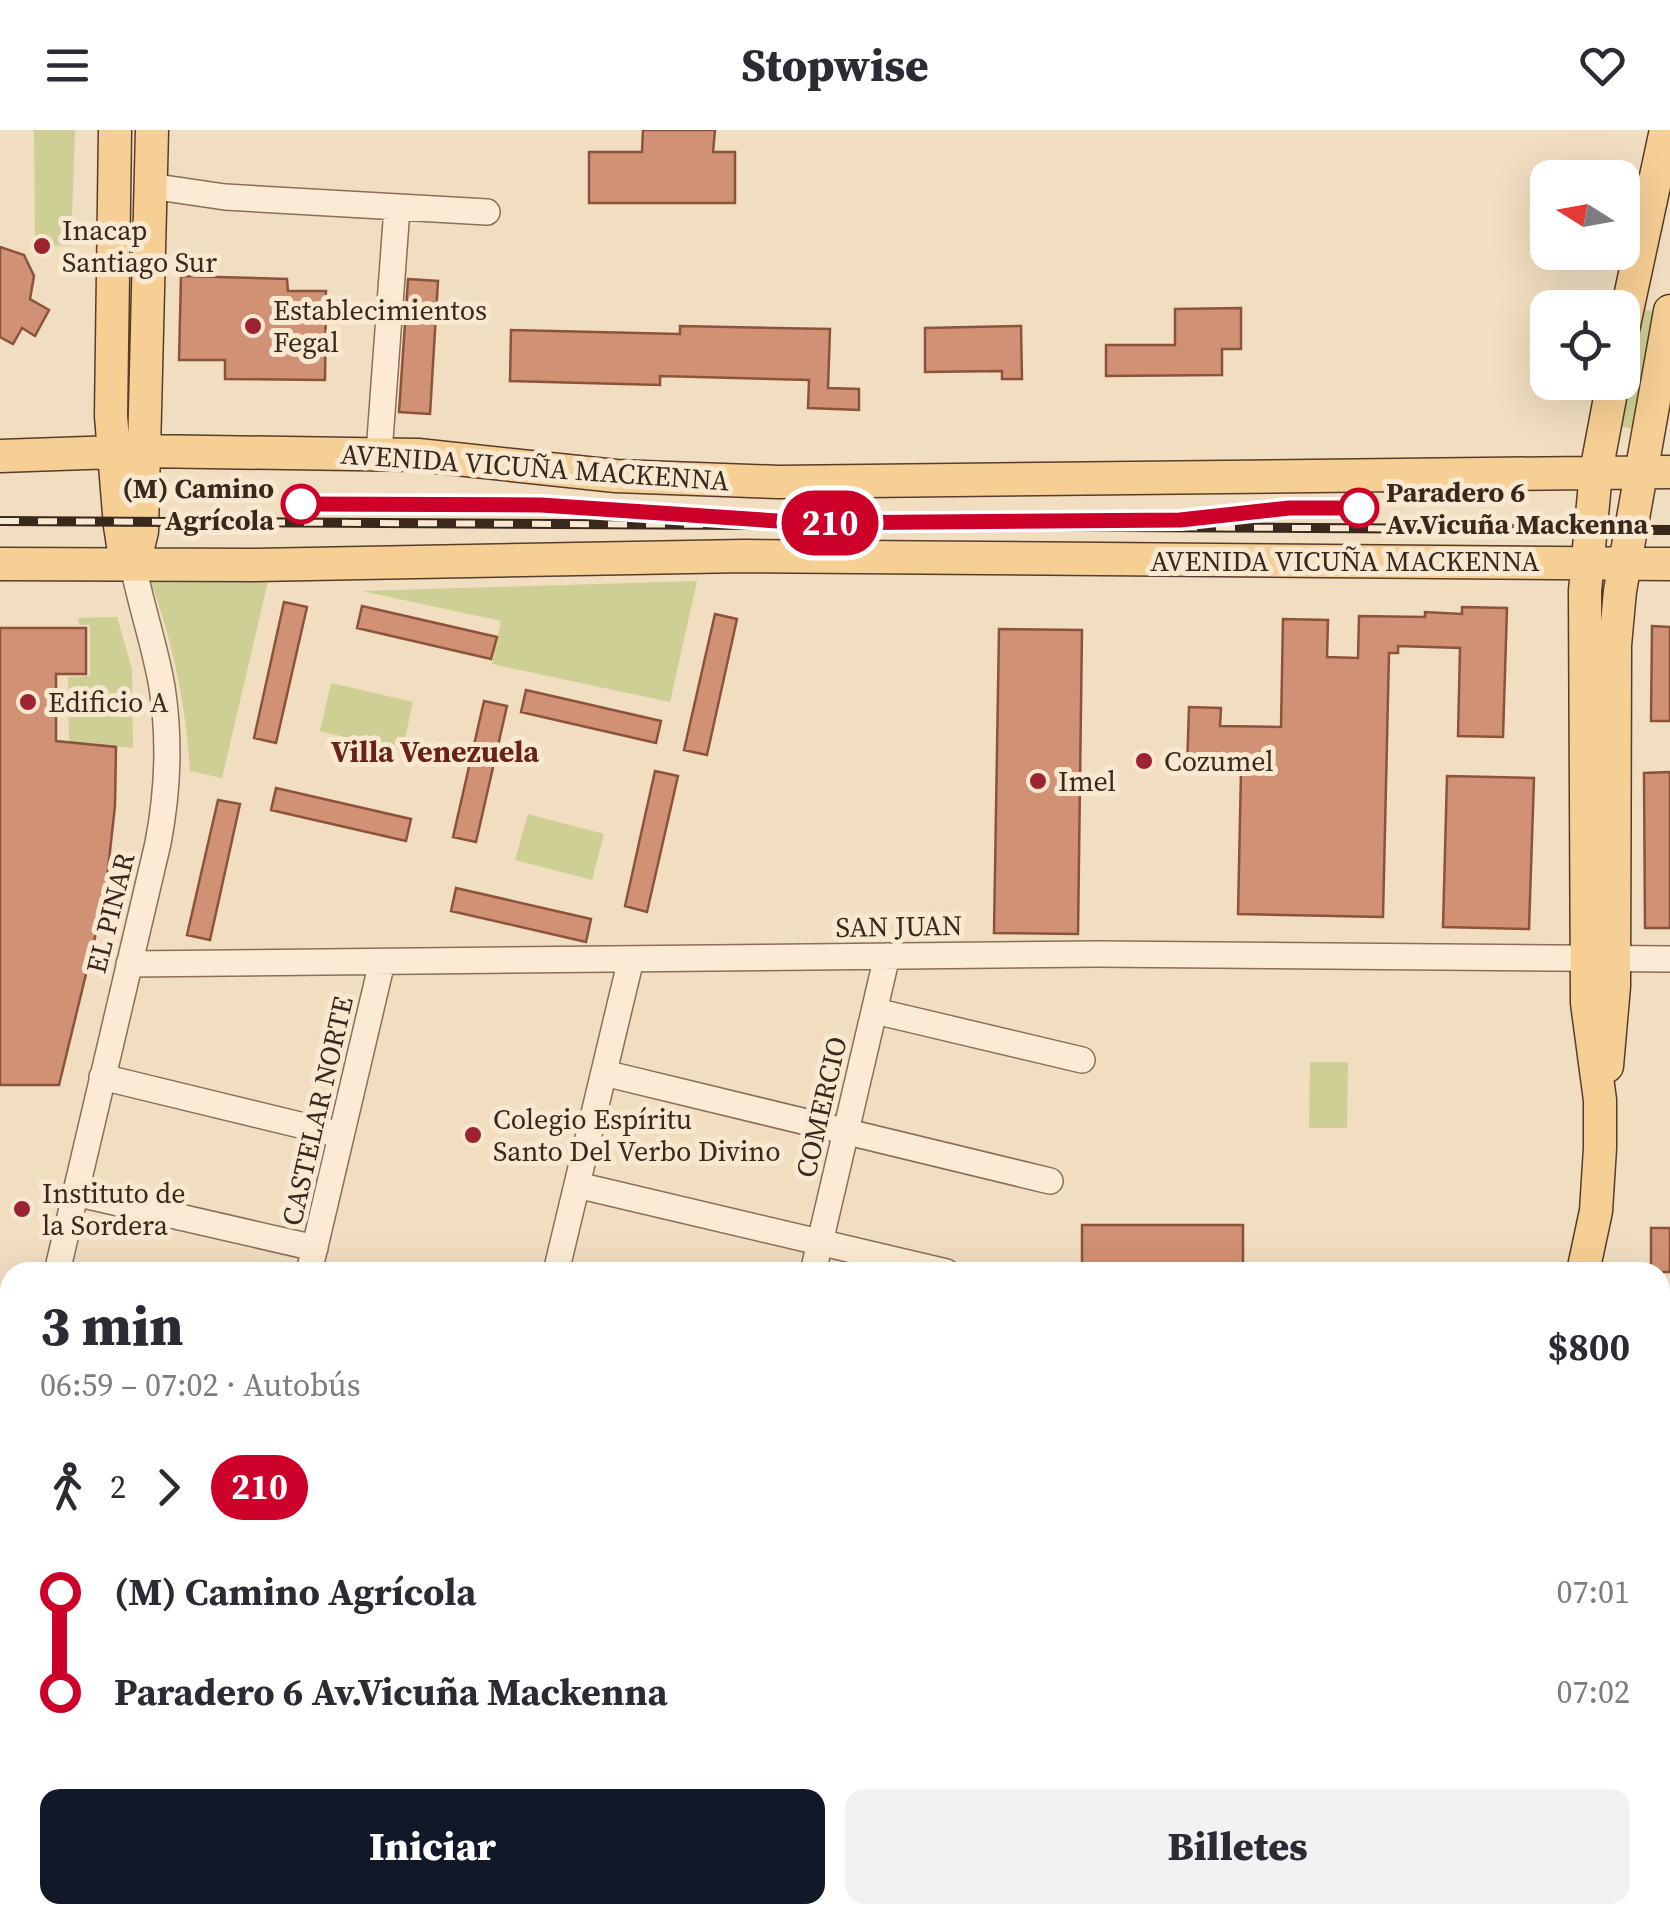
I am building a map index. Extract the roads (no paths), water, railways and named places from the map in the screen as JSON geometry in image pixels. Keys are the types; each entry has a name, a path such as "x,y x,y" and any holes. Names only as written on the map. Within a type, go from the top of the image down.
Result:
{"main road":[{"path":"115,130 128,452 141,536 133,565"},
{"path":"128,452 152,130"},
{"path":"1631,290 1666,130"},
{"path":"114,173 150,186"},
{"path":"1585,1262 1596,1211 1600,1100 1587,1002 1600,958 1615,645 1624,563 1650,483 1670,311"},
{"path":"1600,958 1588,562 1594,485 1610,400"},
{"name":"AVENIDA VICUÑA MACKENNA","path":"0,456 128,452 418,454 616,476 744,482 1650,483"},
{"name":"AVENIDA VICUÑA MACKENNA","path":"0,564 744,556 1670,564"}],"street":[{"path":"150,186 225,198 487,212"},
{"path":"378,454 397,208"},
{"name":"EL PINAR","path":"59,1262 163,818 168,752 161,683 133,565"},
{"name":"SAN JUAN","path":"129,964 1309,954 1670,959"},
{"name":"COMERCIO","path":"815,1262 887,956"},
{"path":"558,1262 630,960"},
{"name":"CASTELAR NORTE","path":"312,1260 382,962"},
{"path":"874,1011 1082,1060"},
{"path":"604,1073 1050,1180"},
{"path":"102,1077 342,1135"},
{"path":"576,1185 904,1262"},
{"path":"75,1193 312,1260"}],"railway":[{"path":"0,521 1670,530"}],"place":[{"name":"Inacap Santiago Sur","path":"42,246"},
{"name":"Establecimientos Fegal","path":"253,326"},
{"name":"(M) Camino Agrícola","path":"301,504"},
{"name":"Paradero 6 Av.Vicuña Mackenna","path":"1359,508"},
{"name":"Edificio A","path":"28,702"},
{"name":"Cozumel","path":"1144,761"},
{"name":"Imel","path":"1038,781"},
{"name":"Colegio Espíritu Santo Del Verbo Divino","path":"473,1135"},
{"name":"Instituto de la Sordera","path":"22,1209"}],"district":[{"name":"Villa Venezuela","path":"435,752"}]}
